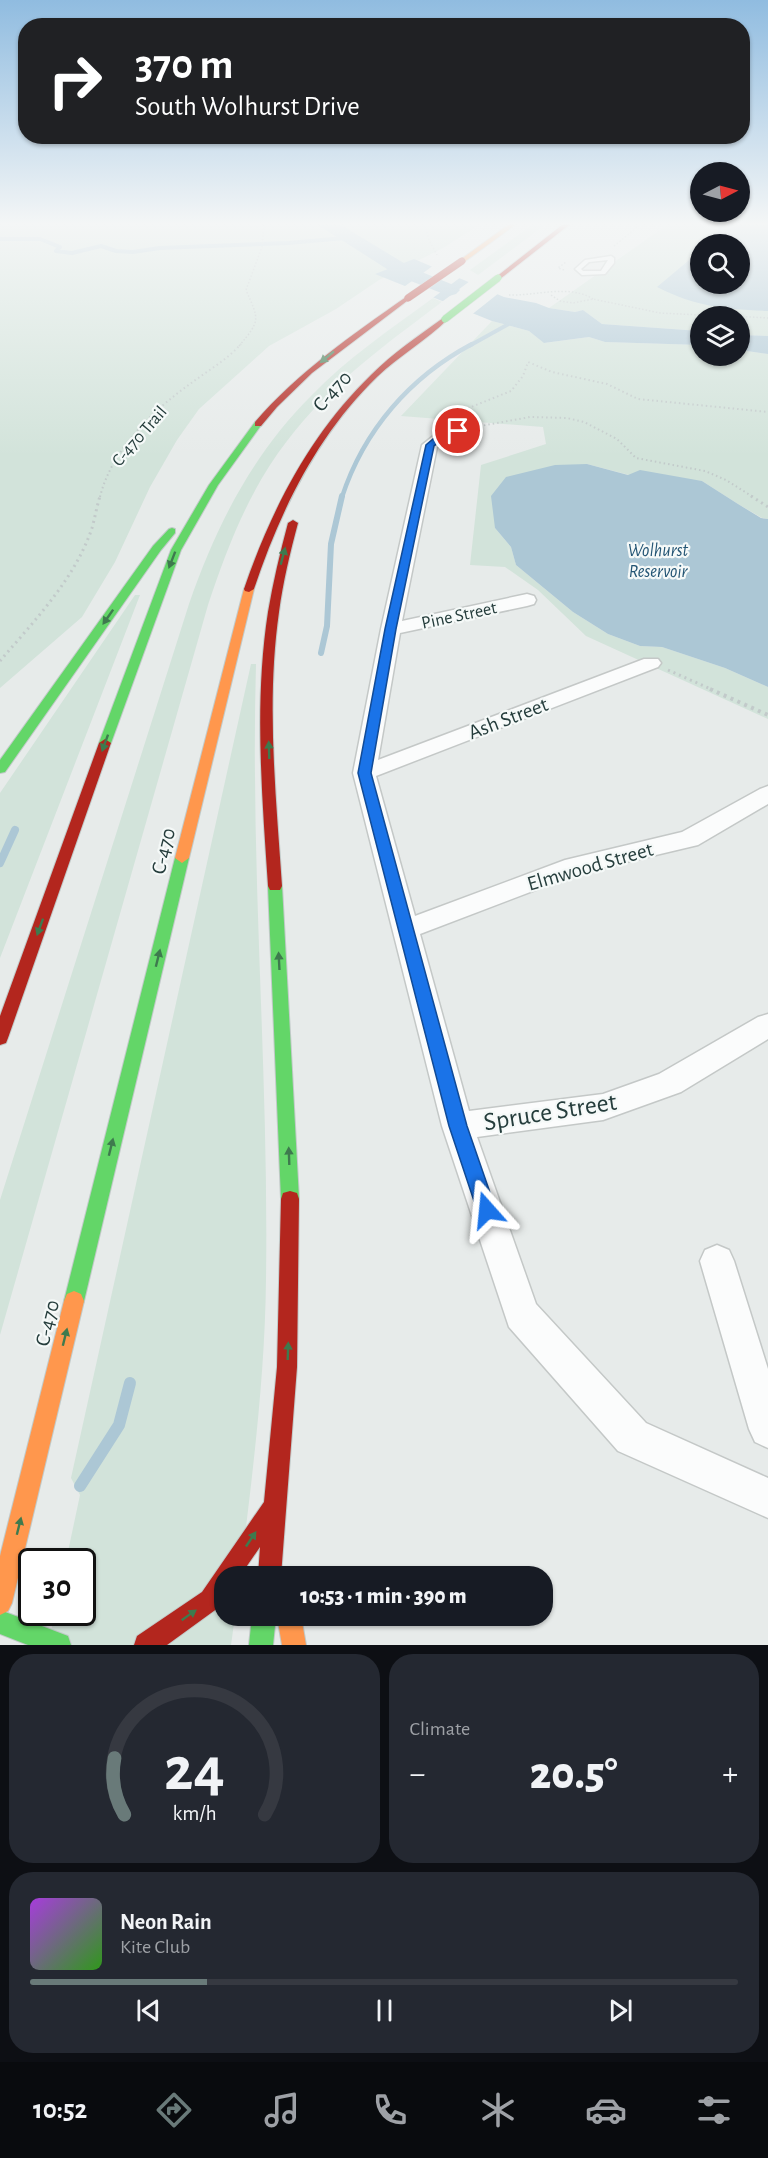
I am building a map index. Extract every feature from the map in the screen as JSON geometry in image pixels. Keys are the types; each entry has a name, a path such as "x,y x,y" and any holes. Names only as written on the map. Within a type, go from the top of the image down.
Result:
{"highway":[{"name":"C-470","path":"0,1038 161,587 183,535 198,508 240,446 280,399 327,357 403,302"},
{"name":"C-470","path":"0,1603 256,565 284,497 314,446 367,383 467,302"},
{"path":"313,478 351,417 391,373 420,348 421,337"},
{"path":"0,769 157,548 198,508"},
{"path":"270,1566 286,1380 291,1236 267,674 276,583 298,511"},
{"path":"286,1380 288,1519"},
{"path":"233,1566 277,1502"},
{"path":"146,1645 210,1600 214,1594"},
{"path":"0,1622 59,1645"},
{"path":"261,1645 263,1626"},
{"path":"291,1626 294,1645"}],"street":[{"path":"458,431 442,436 430,445 391,629 364,773 458,1126 522,1315 633,1437 768,1498"},
{"name":"Pine Street","path":"391,629 528,600"},
{"name":"Ash Street","path":"364,773 651,663"},
{"name":"Elmwood Street","path":"407,929 574,866 689,839 768,794"},
{"name":"Spruce Street","path":"458,1126 603,1107 670,1083 768,1025"},
{"path":"717,1261 768,1429"}],"path":[{"name":"C-470 Trail","path":"0,661 50,602 82,551 92,528 104,479 120,452 153,416 187,386 234,352 255,327 257,315 251,302"},
{"path":"605,302 642,310 690,314"},
{"path":"642,310 768,318"},
{"path":"750,317 768,318"},
{"path":"768,412 638,399 621,388 555,374 539,369 528,362 523,376 511,392 450,415 449,422 458,431 500,420 542,415 577,420 608,432 636,458 705,471 726,480 768,507"},
{"path":"651,663 768,715"}],"shaded area":[{"path":"0,302 347,302 269,346 199,409 177,440 150,487 115,562 82,617 0,688"},
{"path":"428,302 442,302 359,366 303,421 261,479 231,541 208,605 0,1335 0,1200 189,604 224,519 271,442 325,382 370,344"},
{"path":"558,302 768,302 768,336 750,335 750,306 690,306 690,330 602,324 583,310 575,312 549,308"},
{"path":"492,321 529,331 545,343 589,337 605,342 690,345 690,366 750,366 750,351 768,354 768,519 762,518 702,481 629,475 587,464 495,528 511,547 516,565 573,612 608,634 640,646 662,647 725,668 768,687 768,719 586,636 538,590 505,567 470,565 481,465 546,444 543,427 401,416"},
{"path":"135,595 140,595 0,958 0,793"},
{"path":"251,664 256,664 255,818 265,1125 266,1279 260,1391 241,1566 214,1566 214,1626 234,1626 231,1645 48,1645 52,1626 96,1626 96,1548 69,1548 80,1495 71,1478"}],"water":[{"path":"444,302 529,302 575,312 583,310 602,324 690,330 690,345 605,342 589,337 544,343 529,331 492,321"},
{"path":"694,302 768,302 768,311 750,310 750,306 711,306"},
{"path":"750,335 768,336 768,354 750,351"},
{"name":"Wolhurst Reservoir","path":"587,464 628,475 640,470 702,481 761,518 768,519 768,687 725,668 662,647 640,646 608,634 573,612 516,565 511,547 495,528 491,496 506,477 555,465"}],"pier":[{"path":"442,302 488,302 470,316 439,304"}],"waterway":[{"path":"469,346 514,321"},
{"path":"342,497 363,449 392,408 429,372 472,344"},
{"path":"321,653 327,626 331,544 342,496"},
{"path":"0,863 15,830"},
{"path":"80,1486 119,1425 130,1383"}],"traffic: fast":[{"path":"445,319 467,302"},
{"path":"105,743 176,550 213,485 258,424"},
{"path":"0,769 157,548 172,531"},
{"path":"74,1301 182,858"},
{"path":"275,886 290,1199"},
{"path":"0,1622 59,1645"},
{"path":"261,1645 263,1626"}],"traffic: slow":[{"path":"182,858 249,589"},
{"path":"0,1603 74,1301"},
{"path":"291,1626 294,1645"}],"traffic: jam":[{"path":"258,424 309,372 403,302"},
{"path":"249,589 282,506 296,479 328,429 376,374 445,319"},
{"path":"275,886 267,748 268,659 281,569 293,523"},
{"path":"0,1038 105,743"},
{"path":"270,1566 287,1367 290,1199"},
{"path":"233,1566 276,1504"},
{"path":"146,1645 210,1600 214,1594"}],"route":[{"path":"458,431 442,436 430,445 391,629 364,773 458,1126 487,1210"}]}
